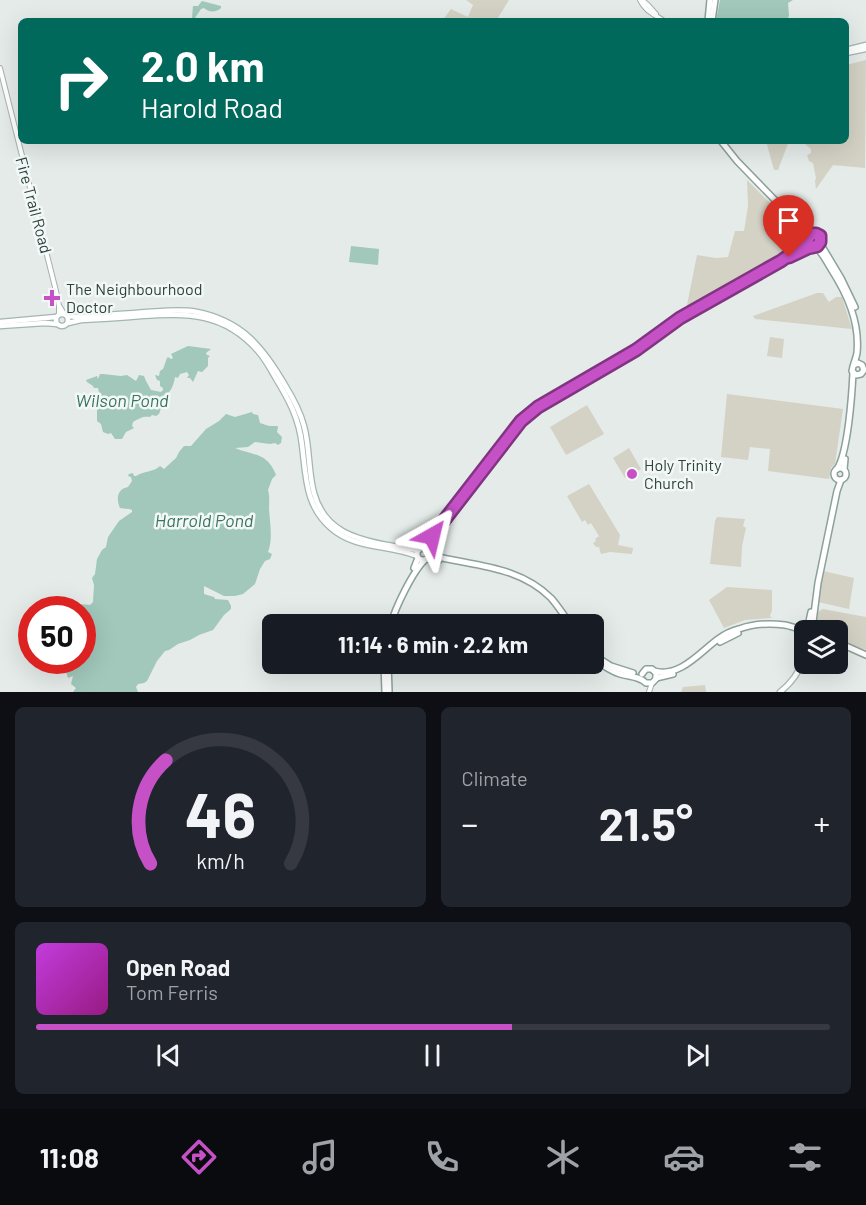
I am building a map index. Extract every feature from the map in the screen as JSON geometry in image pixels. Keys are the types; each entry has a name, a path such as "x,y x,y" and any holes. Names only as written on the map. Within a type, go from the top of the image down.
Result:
{"highway":[{"path":"710,0 710,18"},
{"path":"711,18 715,0"},
{"path":"720,144 810,237"},
{"path":"724,144 730,153"},
{"path":"725,144 808,231 809,243 816,245 820,250 838,279 853,313 857,349 852,368 841,469"},
{"path":"802,246 805,239 803,229"},
{"path":"810,237 816,234 820,236 816,245"},
{"path":"816,245 841,278 855,308 859,326 859,359 864,370 854,387 841,469"},
{"path":"854,365 858,363 861,365"},
{"path":"853,373 860,375"},
{"path":"813,620 818,583 838,488 839,479 834,473 841,469"},
{"path":"839,479 846,476 846,472 841,469"},
{"path":"811,620 815,582 839,479"},
{"path":"419,553 421,560 428,555"},
{"path":"419,553 496,568 525,579 549,596 561,614"},
{"path":"391,614 419,553"},
{"path":"394,614 416,571 428,555"},
{"path":"648,679 648,669 660,672 681,667 728,632 751,626 801,626 806,624 811,616"},
{"path":"783,625 794,626"},
{"path":"604,662 648,679 686,668 723,640 743,631 768,628 794,631"},
{"path":"848,646 864,653"},
{"path":"648,679 654,671"},
{"path":"386,674 387,692"}],"main road":[{"path":"643,2 659,18"},
{"path":"849,51 866,47"},
{"name":"Fire Trail Road","path":"0,68 18,141"},
{"name":"Fire Trail Road","path":"19,144 62,315"},
{"path":"781,261 802,246 810,237"},
{"path":"419,553 521,421 538,407 636,350 687,314 781,261 816,245"},
{"path":"0,324 62,315 79,317 170,311 187,311 228,322 242,330 269,358 299,410 306,433 314,493 326,517 343,532 356,538 419,553"},
{"path":"0,324 45,323 63,326 76,321 180,314 209,319 235,330 261,355 294,411 300,429 308,491 320,516 333,530 349,540 365,545 419,553"},
{"path":"62,315 68,323"},
{"path":"57,324 56,321 62,315"},
{"path":"428,555 428,546 432,536"},
{"path":"780,692 797,674"},
{"path":"648,679 648,692"}],"shaded area":[{"path":"466,0 509,0 498,18 444,18 451,9 468,17 473,5"},
{"path":"866,60 865,168 833,165 816,189 813,163 809,161 807,155 811,153 811,149 805,144 849,144 849,64"},
{"path":"767,144 788,144 778,170 774,170"},
{"path":"747,180 799,232 800,237 796,243 774,260 691,307 687,305 697,255 728,257 735,231 744,231 748,206"},
{"path":"817,293 823,293 829,302 836,297 842,297 852,329 755,319 753,316"},
{"path":"770,337 784,339 782,358 767,356"},
{"path":"727,394 843,409 835,464 831,468 829,479 768,471 770,449 750,447 748,460 721,457"},
{"path":"587,405 604,434 566,455 550,427"},
{"path":"629,448 641,469 625,478 613,458"},
{"path":"589,484 620,535 618,545 633,548 632,554 610,552 601,554 599,547 593,543 599,536 591,523 588,525 585,520 582,522 567,496"},
{"path":"717,517 745,519 741,567 710,564"},
{"path":"823,571 854,578 849,609 818,602"},
{"path":"727,587 772,590 770,616 772,618 745,620 724,628 709,600"},
{"path":"820,610 866,617 866,650 848,643 848,620 817,620"},
{"path":"705,685 706,692 681,692 683,687"}],"water":[{"path":"720,0 793,0 788,3 788,18 717,18"},
{"path":"202,1 221,6 221,8 213,11 201,9 195,18 192,18 193,6 198,6"},
{"path":"351,246 379,249 378,265 349,262"},
{"name":"Wilson Pond","path":"188,346 211,349 206,353 210,356 208,366 202,372 198,371 193,382 187,378 189,375 187,372 180,374 178,378 175,377 169,393 164,396 164,399 155,403 155,408 161,408 159,414 133,422 134,428 126,432 122,439 115,439 111,433 103,432 101,424 97,421 100,397 98,388 94,388 86,380 97,376 98,379 100,374 103,374 127,375 136,381 139,375 144,376 151,390 161,392 163,388 155,375 159,376 168,357 173,358 171,354"},
{"name":"Harrold Pond","path":"252,412 258,415 260,423 277,426 277,432 282,437 278,445 255,442 248,447 235,448 264,458 276,475 268,490 271,536 268,552 272,554 270,559 265,561 260,569 255,584 243,594 224,596 204,586 204,594 215,599 228,600 231,609 213,630 165,651 147,681 136,687 138,692 73,692 76,688 71,684 73,676 68,678 67,674 96,674 96,596 93,596 92,578 95,574 97,559 106,547 108,537 119,521 132,512 130,509 120,508 118,501 120,492 132,481 129,474 133,473 136,476 160,466 164,469 176,458 184,446 191,446 206,429 226,414 235,417"}],"place":[{"name":"The Neighbourhood Doctor","path":"52,298"},
{"name":"Holy Trinity Church","path":"632,474"}],"route":[{"path":"432,536 521,421 538,407 636,350 687,314 781,261 806,243 811,234 820,236 821,239 817,246 789,257"}]}
